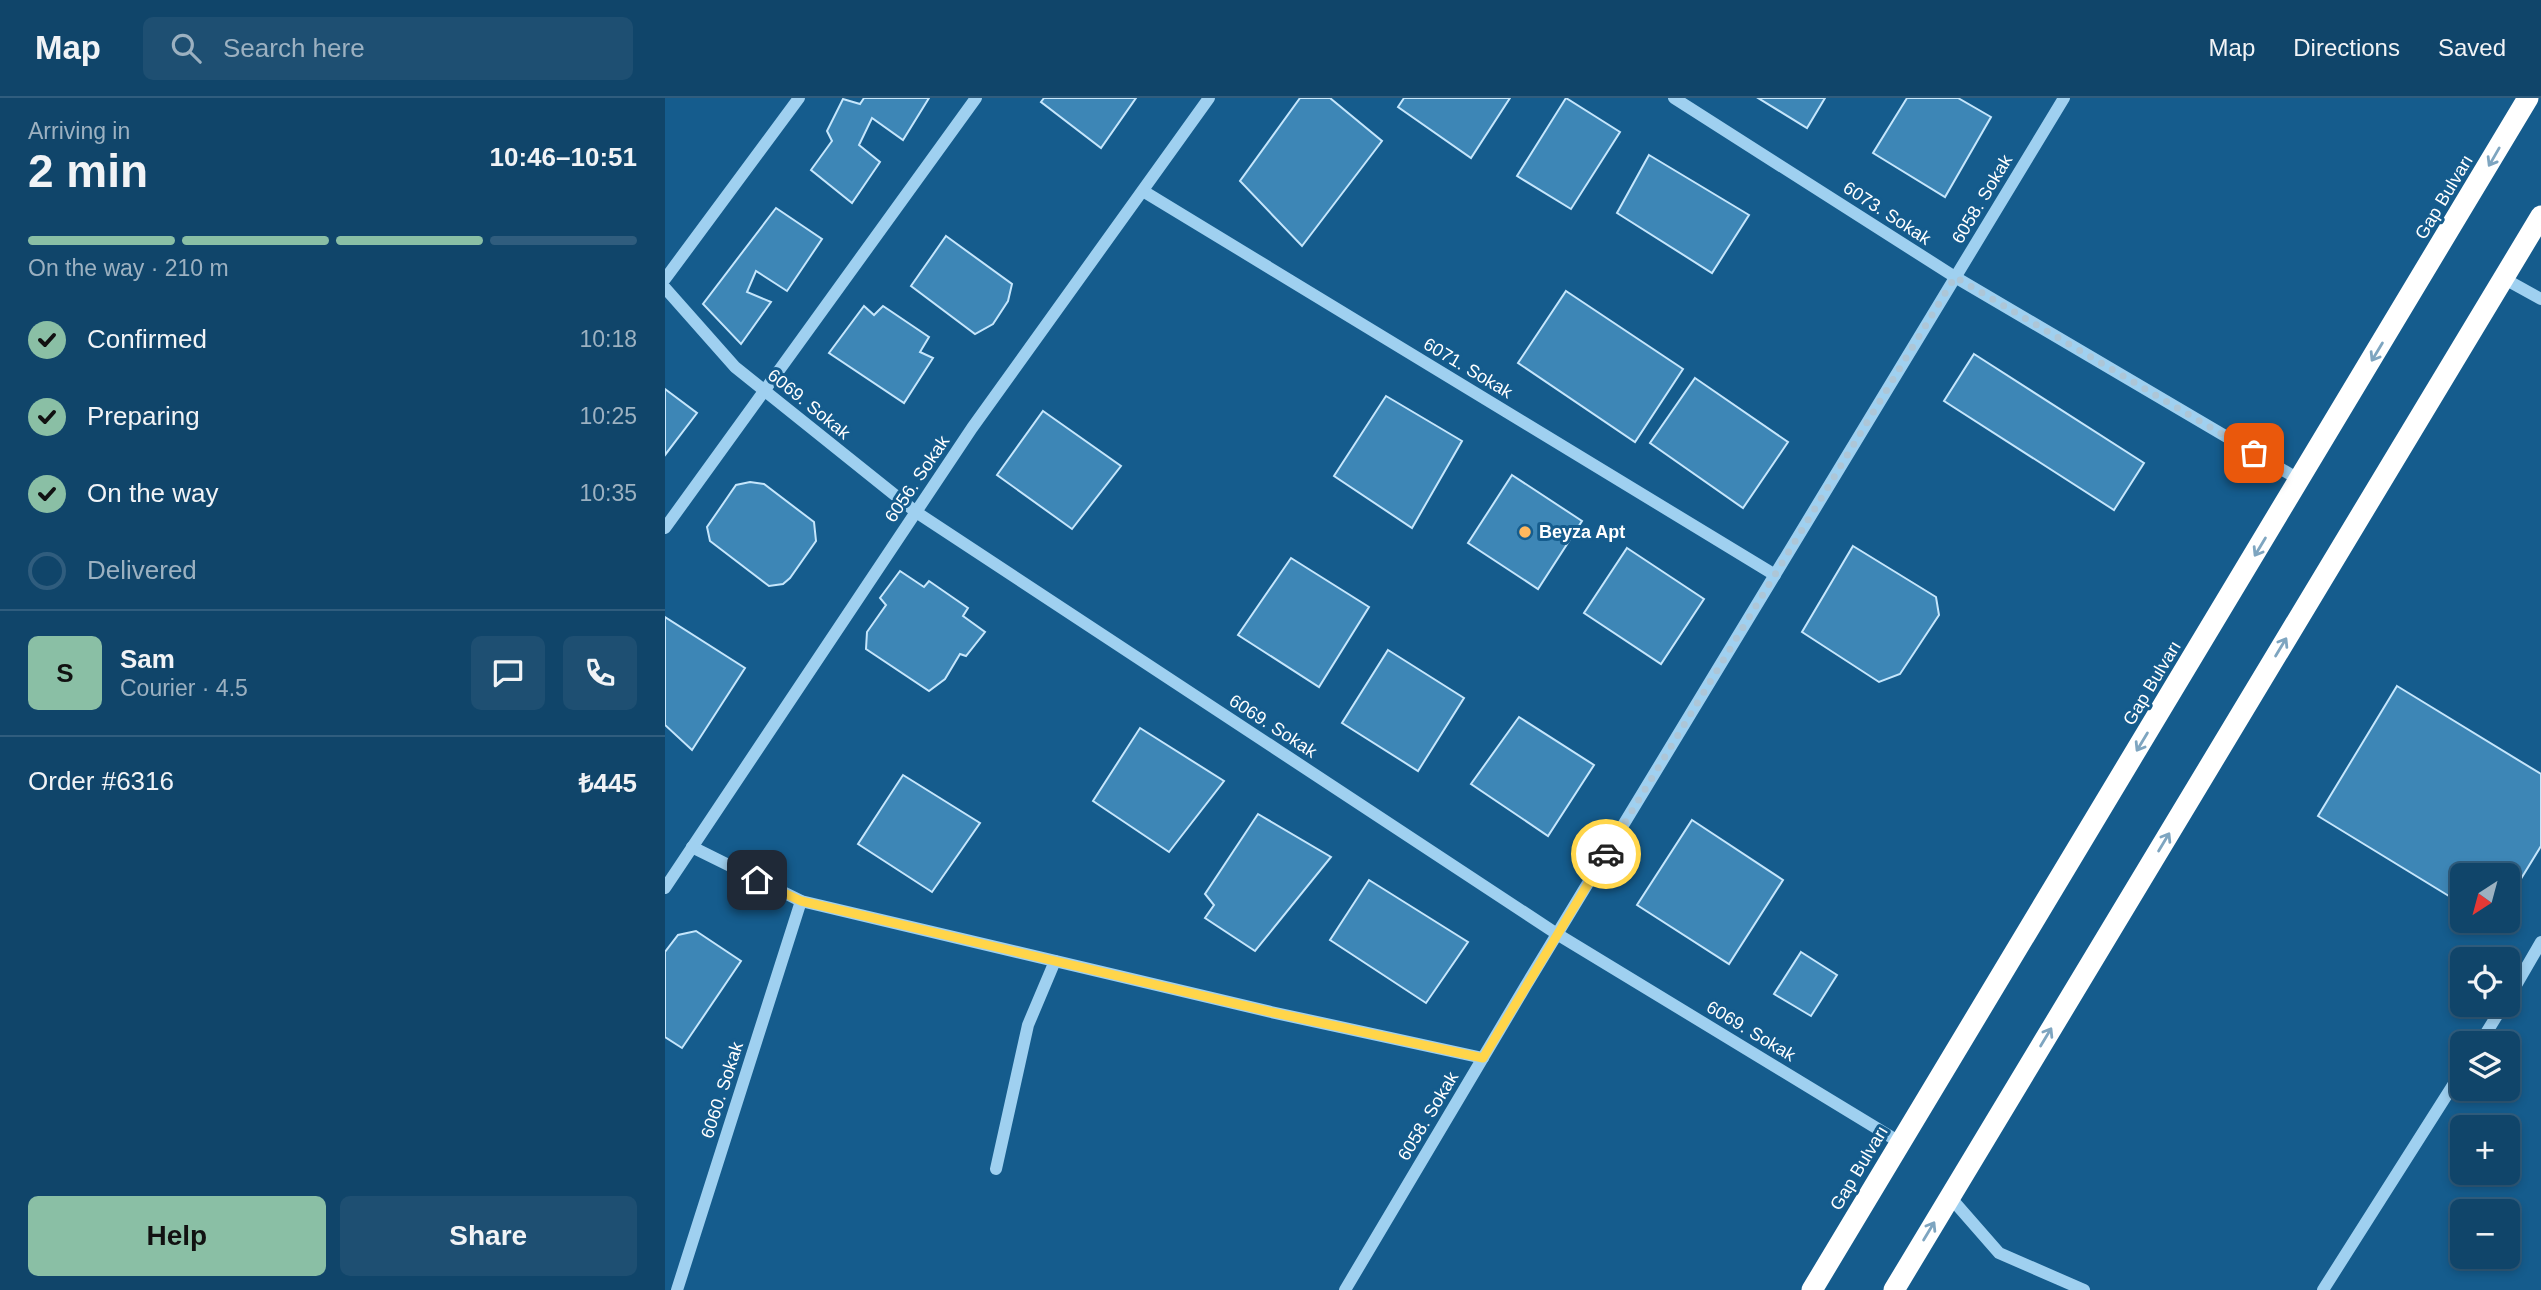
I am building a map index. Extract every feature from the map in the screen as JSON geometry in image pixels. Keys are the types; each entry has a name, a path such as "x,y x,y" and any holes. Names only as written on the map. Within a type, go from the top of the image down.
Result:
{"highway":[{"name":"Gap Bulvarı","path":"1812,1290 2528,98"},
{"path":"1894,1290 2541,216"}],"street":[{"path":"665,279 799,98"},
{"path":"665,528 766,392 976,98"},
{"name":"6056. Sokak","path":"665,888 972,428 1209,98"},
{"name":"6073. Sokak","path":"1674,98 1955,277 2300,480"},
{"name":"6058. Sokak","path":"1345,1290 1557,934 2064,98"},
{"name":"6071. Sokak","path":"1143,191 1775,575"},
{"path":"2504,278 2541,299"},
{"name":"6069. Sokak","path":"665,288 734,367 916,512 1557,934 1901,1143"},
{"path":"692,847 801,901 1483,1058"},
{"name":"6060. Sokak","path":"677,1290 801,901"},
{"path":"2520,978 2541,942"},
{"path":"996,1169 1028,1025 1055,961"},
{"path":"2323,1290 2450,1090"},
{"path":"1950,1197 1999,1253 2084,1290"}],"building":[{"path":"864,98 929,98 903,140 872,118 859,145 880,162 852,203 811,170 832,141 827,131 843,99 860,104"},
{"path":"1044,98 1136,98 1101,148 1041,102"},
{"path":"1300,98 1330,98 1382,141 1302,246 1240,181"},
{"path":"1404,98 1510,98 1471,158 1398,107"},
{"path":"1566,98 1620,132 1571,209 1517,176"},
{"path":"1758,98 1825,98 1807,128"},
{"path":"1907,98 1958,98 1991,117 1945,197 1873,153"},
{"path":"1649,155 1749,215 1712,273 1617,213"},
{"path":"776,208 822,239 787,291 756,271 747,292 771,302 741,344 703,304"},
{"path":"946,236 1012,284 1008,301 993,324 975,334 911,286"},
{"path":"1566,291 1683,369 1635,442 1518,363"},
{"path":"864,306 874,315 883,306 929,337 920,352 933,358 904,403 829,353"},
{"path":"1974,354 2144,463 2114,510 1944,401"},
{"path":"1695,378 1788,442 1743,508 1650,443"},
{"path":"665,389 697,413 665,455"},
{"path":"1386,396 1462,441 1412,528 1334,476"},
{"path":"1043,411 1121,466 1072,529 997,475"},
{"name":"Beyza Apt","path":"1512,475 1582,521 1538,589 1468,543"},
{"path":"750,482 764,484 814,522 816,541 783,584 769,586 710,541 707,527 736,485"},
{"path":"1853,546 1936,597 1939,615 1900,674 1879,682 1802,632"},
{"path":"1627,548 1704,599 1661,664 1584,613"},
{"path":"1291,558 1369,607 1319,687 1238,635"},
{"path":"900,571 924,587 929,581 968,608 963,616 985,632 966,656 960,654 945,679 929,691 866,649 867,632 886,605 880,598"},
{"path":"665,617 745,668 692,750 665,725"},
{"path":"1388,650 1464,698 1418,771 1342,723"},
{"path":"2397,686 2541,774 2541,846 2520,880 2520,863 2450,863 2450,897 2318,816"},
{"path":"1519,717 1594,765 1548,836 1471,784"},
{"path":"1140,728 1224,781 1169,852 1093,801"},
{"path":"903,775 980,823 932,892 858,844"},
{"path":"1258,814 1331,857 1255,951 1205,918 1214,905 1205,894"},
{"path":"1692,820 1783,880 1729,964 1637,905"},
{"path":"1369,880 1468,942 1426,1003 1330,940"},
{"path":"696,931 741,961 682,1048 665,1037 665,952 678,935"},
{"path":"1801,952 1837,975 1811,1016 1774,994"}],"way so far":[{"path":"1606,854 1955,277 2254,453"}],"place":[{"name":"Beyza Apt","path":"1525,532"}],"route":[{"path":"757,880 801,901 1271,1012 1483,1058 1606,854"}]}
